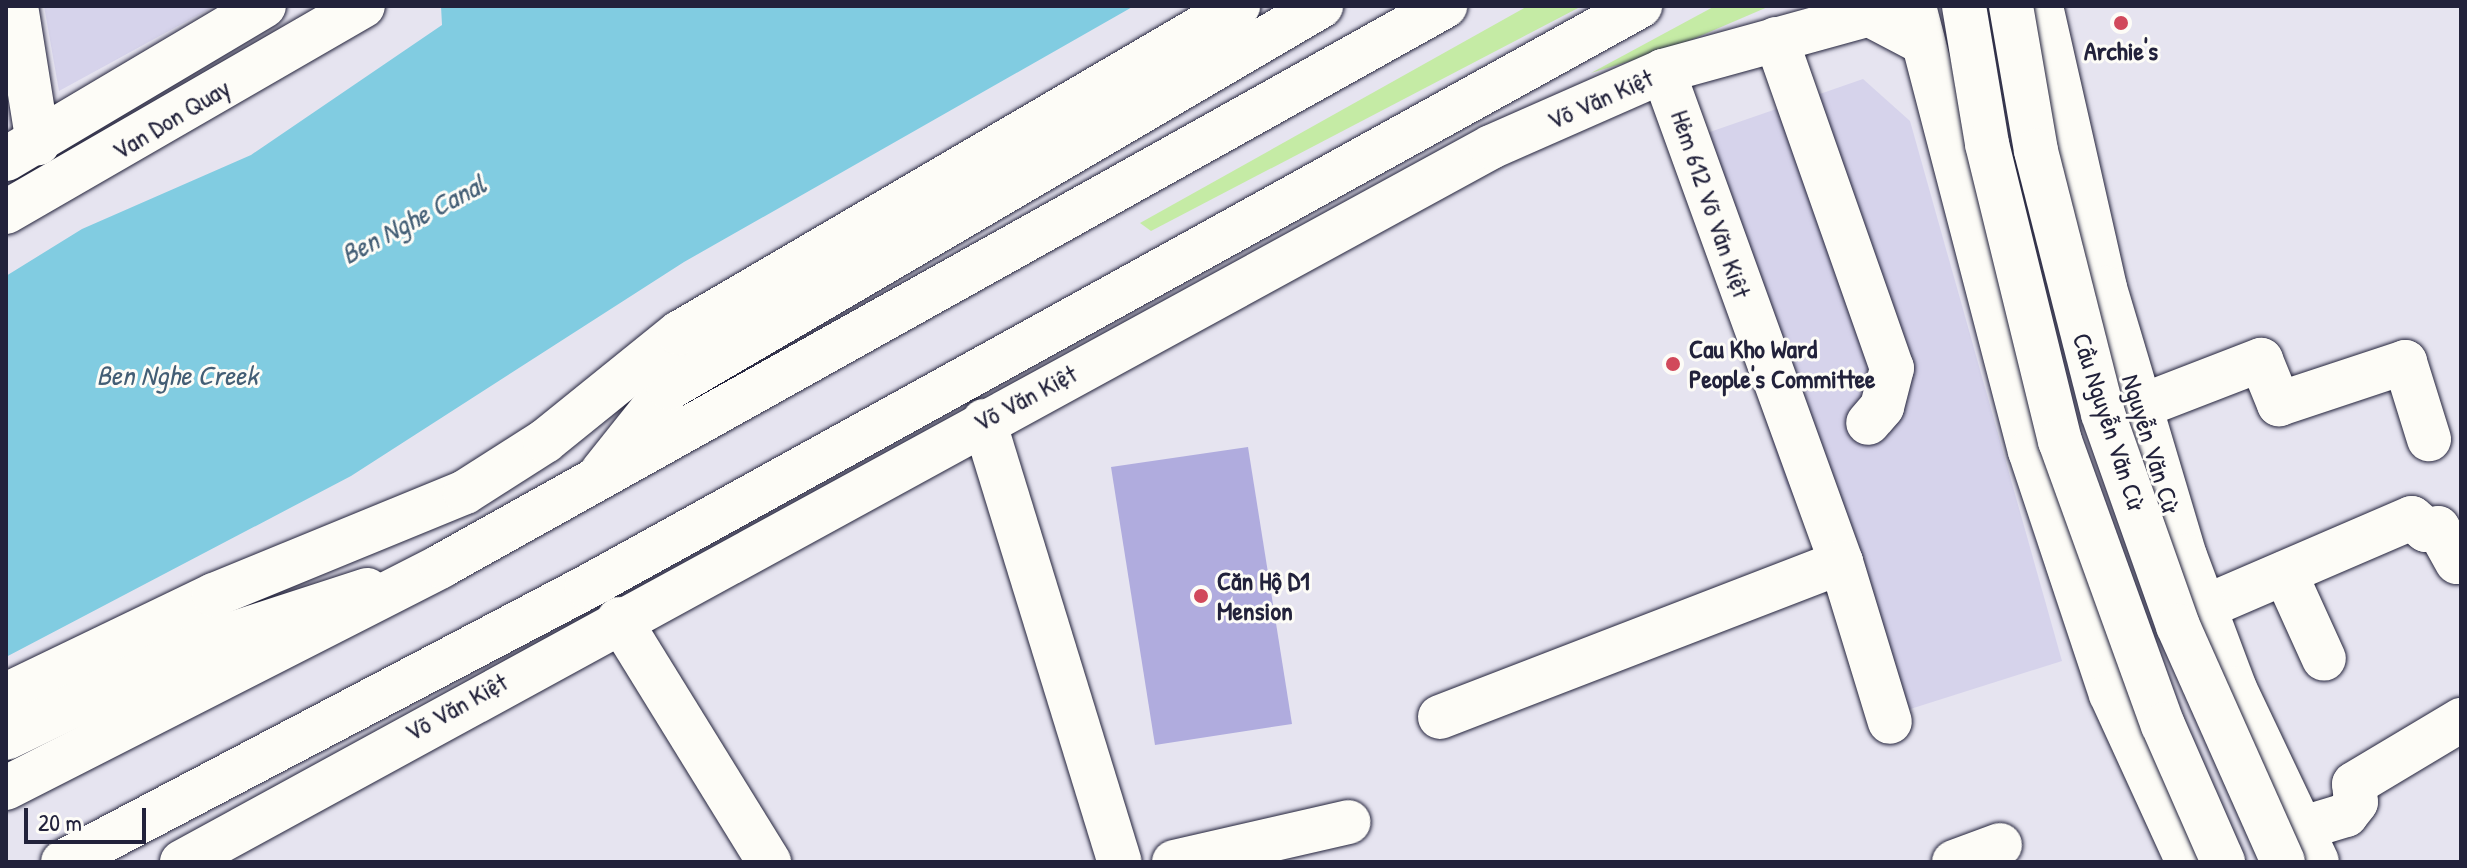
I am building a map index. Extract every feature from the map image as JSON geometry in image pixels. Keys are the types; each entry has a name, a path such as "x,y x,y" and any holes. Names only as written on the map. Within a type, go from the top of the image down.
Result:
{"main road":[{"path":"16,6 22,151 52,190"},
{"name":"Van Don Quay","path":"22,151 264,6"},
{"path":"6,695 214,595 465,492 545,441 679,333 1238,6"},
{"path":"545,441 669,388 1321,6"},
{"path":"6,788 441,566 602,472 1445,6"},
{"name":"Võ Văn Kiệt","path":"63,862 614,572 1640,6"},
{"name":"Cầu Nguyễn Văn Cừ","path":"1964,6 1987,144 2060,441 2163,725 2223,862"},
{"name":"Cầu Nguyễn Văn Cừ","path":"2011,6 2036,151 2103,414 2178,626 2301,851"},
{"name":"Nguyễn Văn Cừ","path":"2041,6 2139,407 2205,607 2301,851"},
{"name":"Van Don Quay","path":"6,212 52,190 349,14"},
{"path":"1893,15 1953,159 2030,451 2111,694 2188,862"},
{"name":"Võ Văn Kiệt","path":"182,862 619,619 1491,147 1663,71 1776,39 1893,15"},
{"path":"1776,39 1892,368 1882,407 1868,423"},
{"name":"Hẻm 612 Võ Văn Kiệt","path":"1663,71 1841,562 1890,722"},
{"path":"1953,159 1982,134 2009,123 2045,123 2070,133"},
{"path":"2139,407 2261,360 2279,404 2405,362 2429,439"},
{"path":"602,472 669,388"},
{"path":"984,421 1120,862"},
{"path":"2205,607 2412,518 2426,530 2438,528 2457,562"},
{"path":"1440,717 1841,562"},
{"path":"6,738 198,645 441,566"},
{"path":"2285,573 2324,659"},
{"path":"619,619 769,862"},
{"path":"2301,851 2346,815 2356,802 2354,784 2461,720"},
{"path":"1174,862 1348,822"},
{"path":"1954,862 2000,845"}],"shaded area":[{"path":"44,6 211,6 211,8 59,91"},
{"path":"1863,79 1910,121 2062,661 1904,711 1785,482 1678,143"}],"green space":[{"path":"1528,6 1582,6 1151,231 1140,223"},
{"path":"1715,6 1770,6 1670,49 1591,73"}],"water":[{"name":"Ben Nghe Creek","path":"441,6 1134,6 684,262 351,476 6,657 6,276 82,229 251,155 442,25"}],"building":[{"name":"Căn Hộ D1 Mension","path":"1248,447 1292,724 1155,745 1111,467"}],"place":[{"name":"Archie's","path":"2121,23"},
{"name":"Cau Kho Ward People's Committee","path":"1673,364"},
{"name":"Căn Hộ D1 Mension","path":"1201,596"}],"water label":[{"name":"Ben Nghe Canal","path":"413,219"}]}
